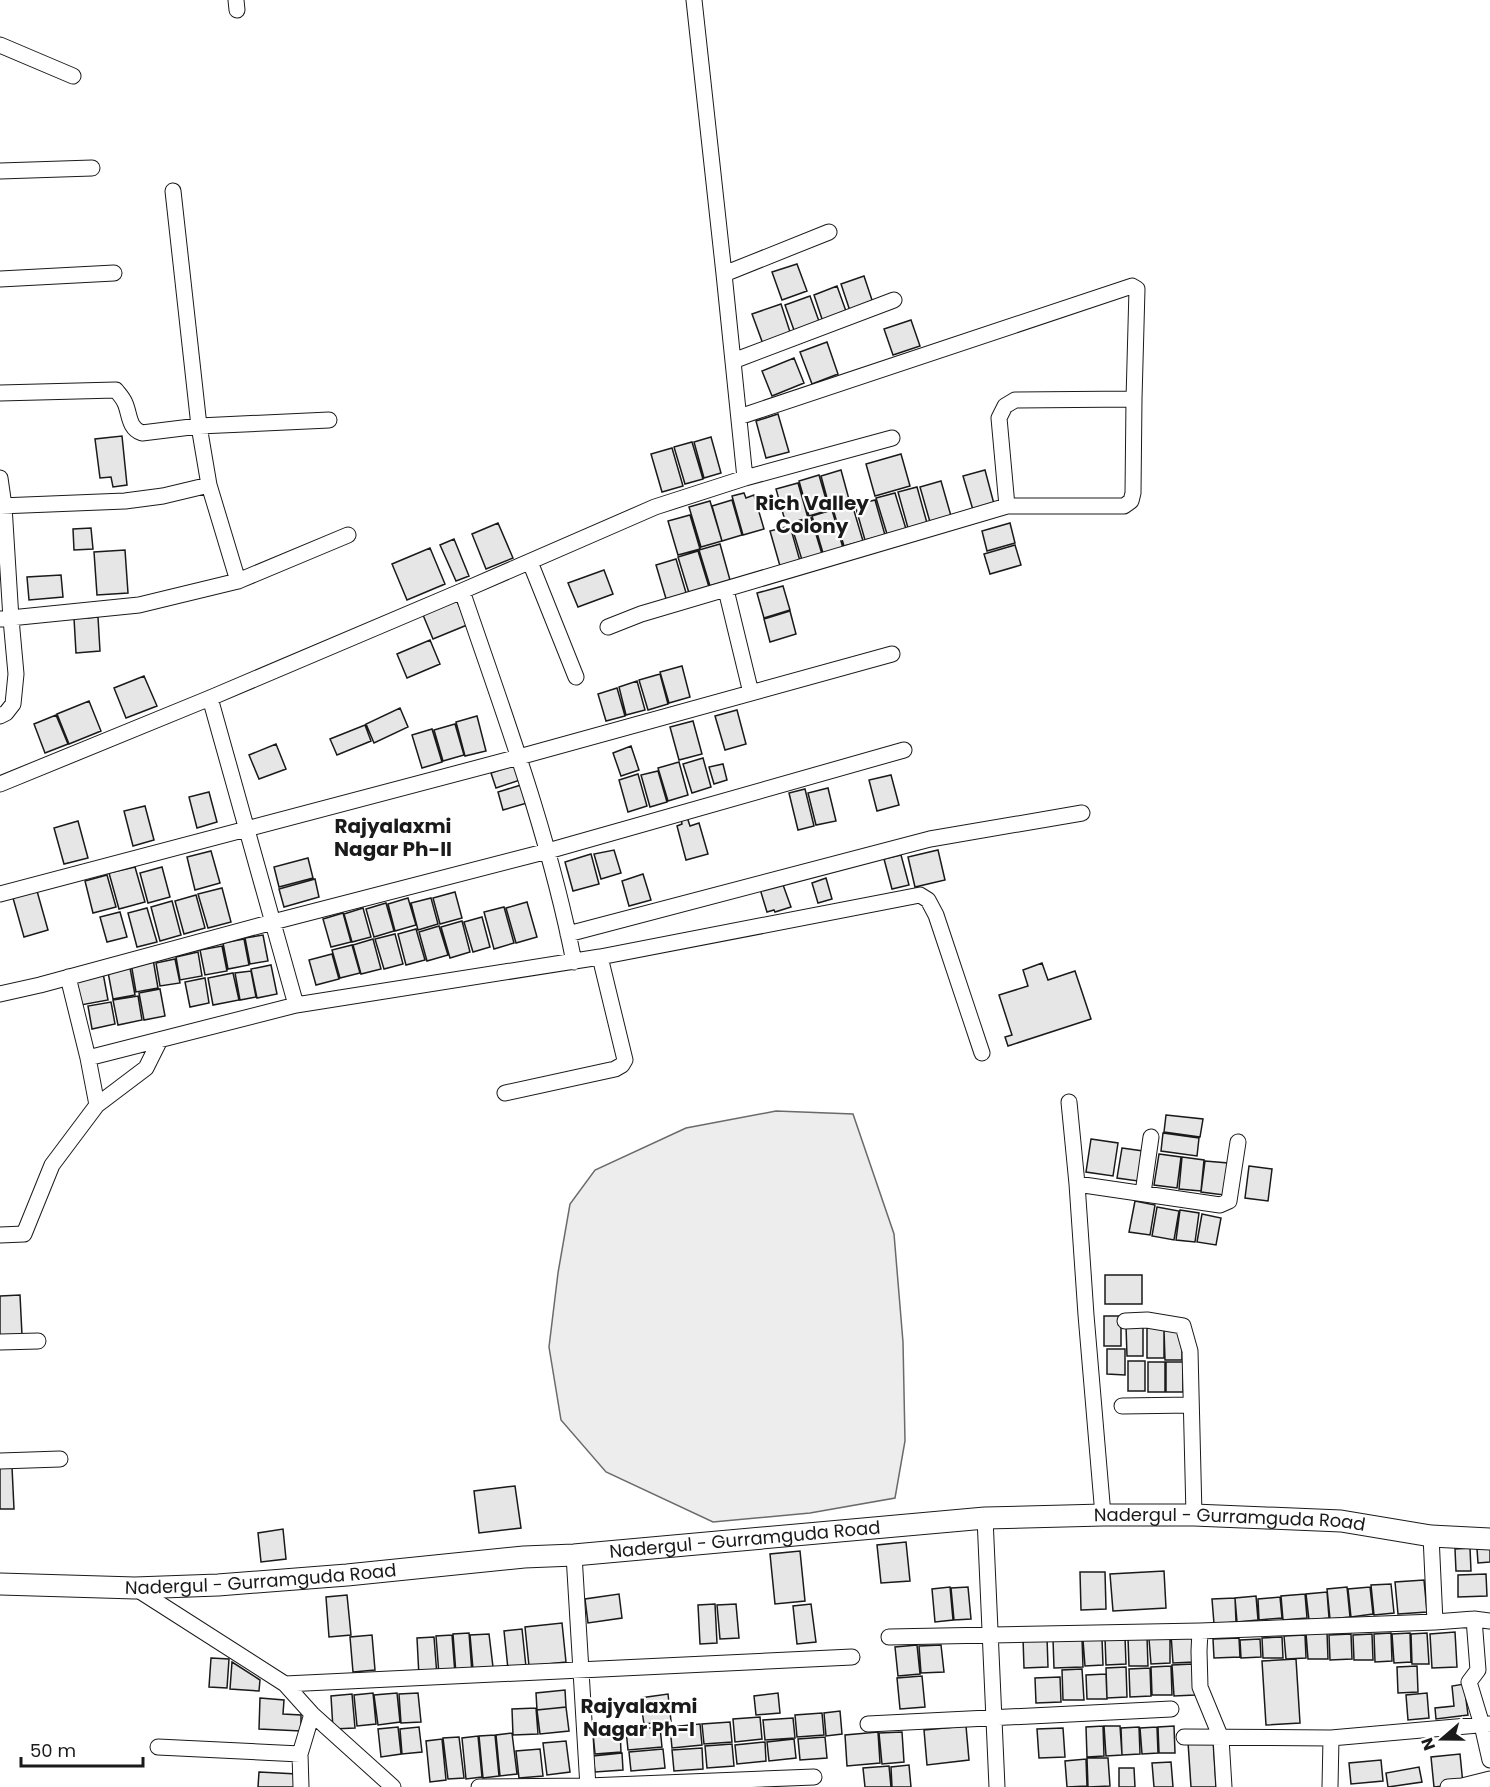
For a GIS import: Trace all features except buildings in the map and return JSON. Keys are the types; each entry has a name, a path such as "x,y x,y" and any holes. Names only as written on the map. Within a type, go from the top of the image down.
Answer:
{"main road":[{"name":"Nadergul - Gurramguda Road","path":"0,1584 135,1588 218,1585 985,1518 1194,1515 1341,1521 1431,1536 1490,1539"}],"street":[{"path":"694,0 745,478"},
{"path":"0,45 73,76"},
{"path":"0,171 93,168"},
{"path":"173,191 199,426 209,485 238,581"},
{"path":"724,274 829,232"},
{"path":"0,279 114,273"},
{"path":"608,627 641,614 1006,506 1124,506 1131,501 1133,493 1137,289 1132,286 738,417"},
{"path":"733,361 894,300"},
{"path":"0,393 116,390 124,400 131,424 136,431 142,433 199,426 329,420"},
{"path":"1006,506 999,418 1005,406 1015,400 1134,399"},
{"path":"0,784 210,698 655,507 745,478 892,438"},
{"path":"0,477 5,619 16,674 13,704 6,713 0,716"},
{"path":"2,506 125,501 163,496 209,485"},
{"path":"5,619 139,605 238,581 348,535"},
{"path":"530,562 576,677"},
{"path":"726,590 752,693"},
{"path":"462,591 519,757 548,851 574,962"},
{"path":"0,894 519,757 892,654"},
{"path":"210,698 296,1005"},
{"path":"0,994 548,851 904,750"},
{"path":"568,934 930,839 1082,813"},
{"path":"88,1058 296,1005 574,962 920,895 928,900 936,915 982,1053"},
{"path":"505,1093 615,1069 622,1065 625,1060 600,957"},
{"path":"68,977 97,1105"},
{"path":"0,1235 24,1234 52,1165 97,1105 146,1068 160,1040"},
{"path":"1069,1102 1103,1515"},
{"path":"1143,1193 1150,1137"},
{"path":"1077,1184 1220,1205 1229,1201 1238,1142"},
{"path":"1125,1322 1147,1320 1183,1326 1190,1351 1194,1515"},
{"path":"0,1342 38,1341"},
{"path":"1122,1406 1191,1405"},
{"path":"0,1461 60,1459"},
{"path":"985,1518 997,1787"},
{"path":"1431,1536 1435,1622"},
{"path":"574,1555 588,1787"},
{"path":"135,1588 285,1684 312,1714 393,1787"},
{"path":"889,1637 1200,1631 1482,1620 1478,1670 1483,1674 1469,1682 1486,1725 1490,1760"},
{"path":"1200,1631 1198,1651 1200,1687 1221,1738 1224,1787"},
{"path":"285,1684 852,1657"},
{"path":"868,1724 1171,1709"},
{"path":"301,1787 300,1754 312,1714"},
{"path":"1184,1737 1331,1738 1486,1725"},
{"path":"1330,1787 1331,1738"},
{"path":"158,1748 300,1754"},
{"path":"478,1787 588,1787 814,1777"},
{"path":"1448,1787 1490,1779"}],"shaded area":[{"path":"776,1111 853,1114 894,1234 903,1342 905,1441 895,1498 810,1513 713,1522 606,1472 561,1420 549,1347 558,1273 570,1204 595,1170 686,1128"}],"district":[{"name":"Rich Valley Colony","path":"812,514"},
{"name":"Rajyalaxmi Nagar Ph-II","path":"393,838"},
{"name":"Rajyalaxmi Nagar Ph-I","path":"639,1718"}]}
